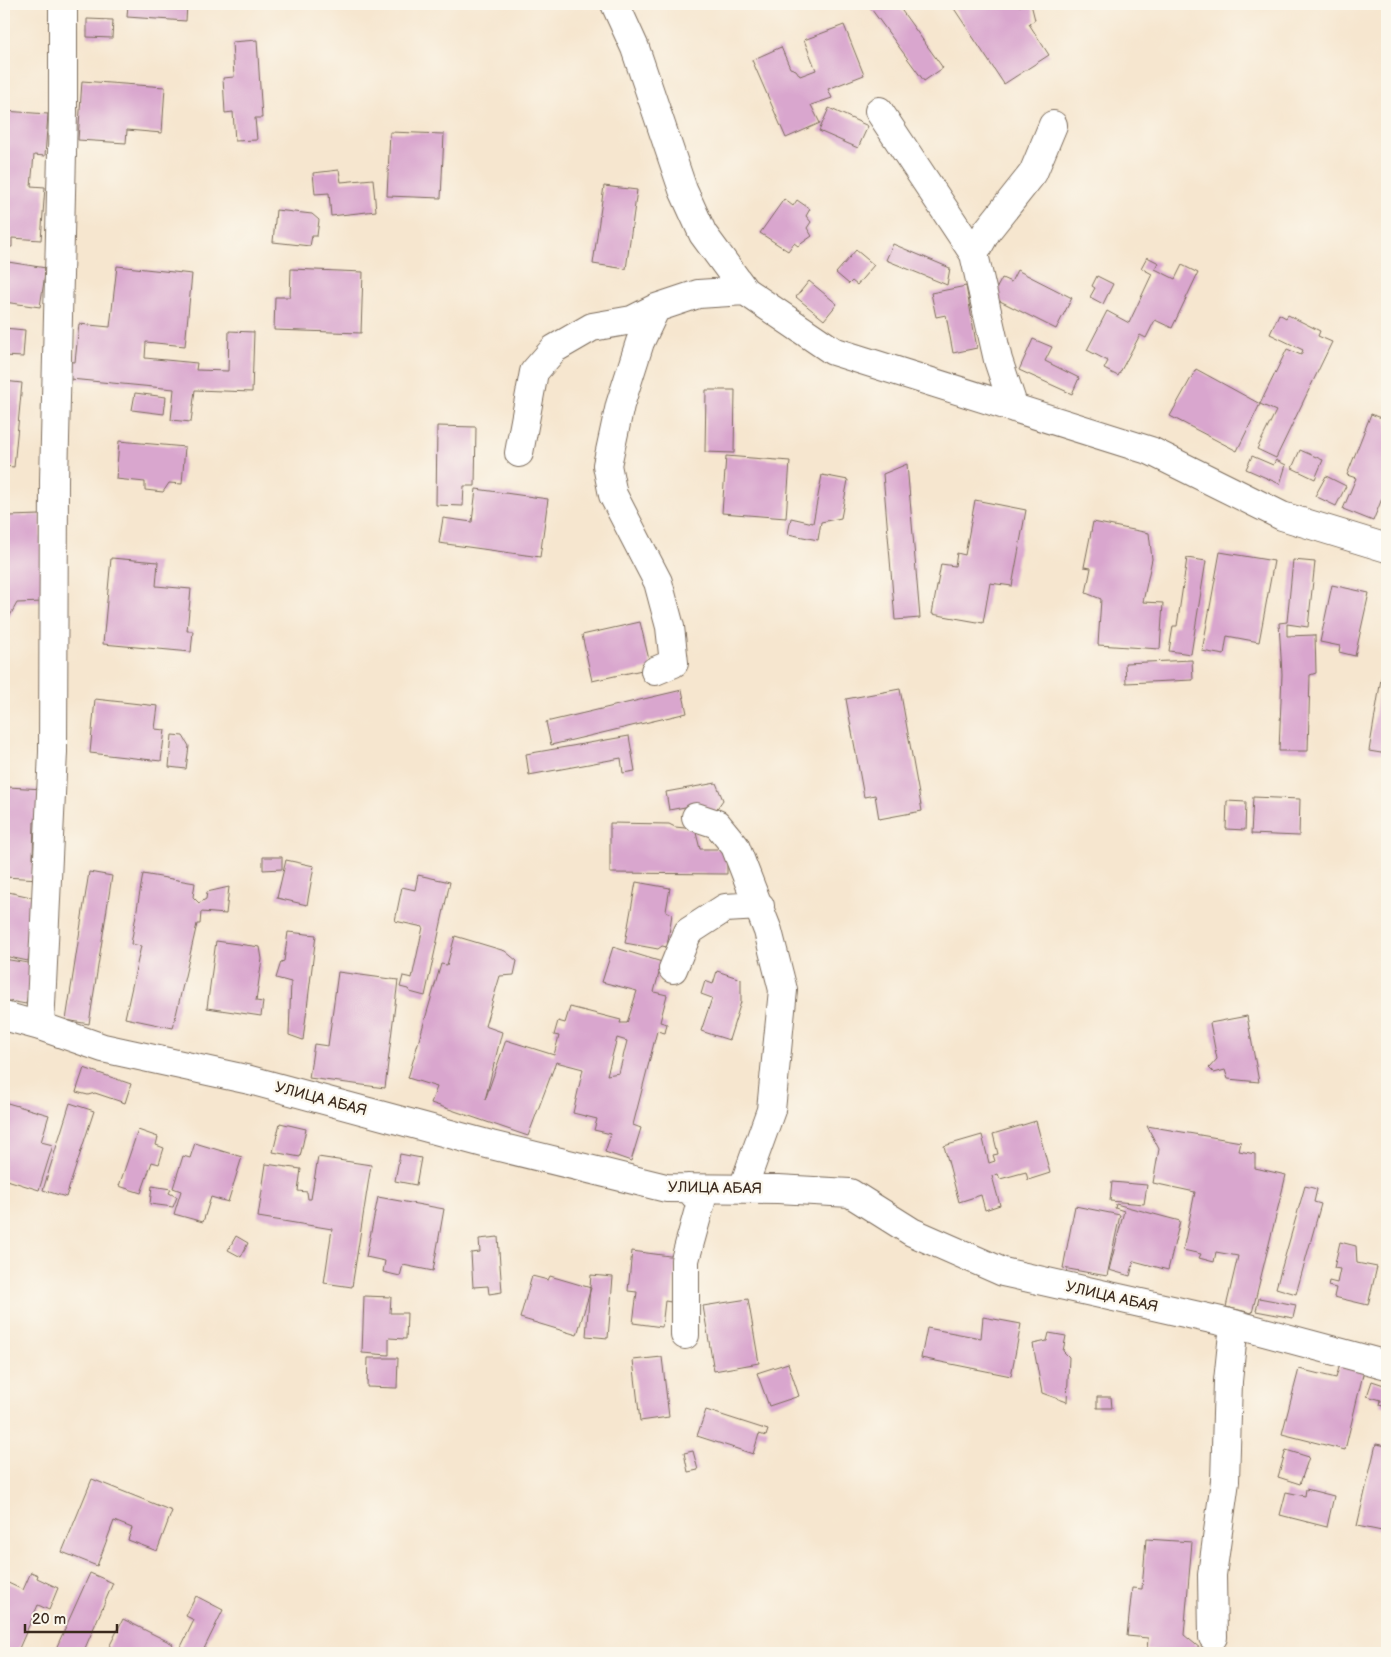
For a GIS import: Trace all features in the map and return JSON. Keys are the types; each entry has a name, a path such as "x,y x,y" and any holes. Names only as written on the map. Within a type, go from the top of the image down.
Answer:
{"street":[{"path":"40,1026 54,752 54,480 63,112 63,4"},
{"path":"616,4 635,48 691,208 703,234 745,290 833,351 1151,451 1282,516 1387,548"},
{"path":"879,111 974,254 998,360 1014,408"},
{"path":"974,254 987,231 1033,173 1053,125"},
{"path":"518,454 534,372 554,349 592,327 632,320 656,308 698,294 745,290"},
{"path":"655,671 674,663 670,627 658,582 613,495 607,464 620,405 640,342 656,308"},
{"path":"696,817 717,824 735,846 760,906 783,990 771,1110 744,1188"},
{"path":"673,969 688,932 725,908 760,906"},
{"name":"УЛИЦА АБАЯ","path":"4,1016 40,1026 103,1048 250,1080 491,1145 666,1188 744,1188 850,1193 912,1232 1003,1272 1234,1324 1387,1365"},
{"path":"685,1335 685,1260 701,1202 688,1188"},
{"path":"1213,1636 1212,1575 1225,1481 1228,1382 1234,1324"}],"building":[{"path":"128,4 187,4 186,21 127,17"},
{"path":"872,4 897,4 943,68 924,81 869,6"},
{"path":"951,4 1017,4 1019,6 1031,4 1035,20 1029,24 1049,55 1004,84"},
{"path":"87,19 113,20 112,38 87,37"},
{"path":"844,25 864,75 828,89 832,98 811,105 820,123 786,138 752,60 781,47 790,68 796,70 800,76 816,70 804,40"},
{"path":"257,40 262,118 255,118 257,140 235,141 233,112 225,113 223,78 234,77 232,42"},
{"path":"82,81 165,87 162,133 127,130 126,143 78,140"},
{"path":"829,108 868,126 858,148 819,131"},
{"path":"4,111 48,114 45,156 34,155 31,186 45,187 41,240 12,238 12,247 4,247 4,222 6,223 7,217 4,217"},
{"path":"390,132 444,134 441,198 387,196"},
{"path":"339,170 341,182 373,179 376,211 331,216 329,193 315,194 313,173"},
{"path":"604,186 637,190 626,269 593,264"},
{"path":"784,199 793,206 797,200 810,209 806,216 811,222 807,228 812,236 798,246 794,243 788,251 760,233"},
{"path":"276,210 312,214 319,220 317,236 312,236 310,246 273,242"},
{"path":"893,244 950,268 947,285 886,260"},
{"path":"856,250 874,265 857,285 852,281 849,284 836,273"},
{"path":"1147,257 1159,263 1155,269 1175,279 1182,265 1198,273 1172,328 1155,320 1146,338 1140,335 1118,376 1104,369 1108,361 1087,350 1107,311 1129,323 1152,274 1141,268"},
{"path":"8,262 46,268 40,307 4,302"},
{"path":"117,266 192,274 185,346 146,342 145,358 197,363 196,370 228,371 229,331 254,332 252,392 195,390 191,422 171,420 174,389 60,378 62,361 75,362 79,324 110,327"},
{"path":"291,269 363,272 361,333 274,330 275,297 290,297"},
{"path":"1017,270 1072,298 1056,329 992,297 1002,278 1011,282"},
{"path":"1097,276 1113,284 1103,304 1090,297 1095,288 1092,286"},
{"path":"809,281 837,304 824,320 796,297"},
{"path":"966,286 977,348 953,353 946,315 936,317 931,293"},
{"path":"1279,314 1286,318 1288,315 1320,331 1318,336 1332,342 1276,458 1257,449 1276,411 1260,404 1287,349 1301,355 1303,350 1270,334"},
{"path":"4,328 25,330 23,357 4,356"},
{"path":"1033,339 1052,347 1045,361 1079,378 1072,394 1019,370"},
{"path":"1196,369 1260,404 1237,451 1170,416"},
{"path":"4,381 22,383 14,467 4,466"},
{"path":"706,390 735,390 734,453 705,452"},
{"path":"135,393 166,397 164,414 132,410"},
{"path":"1371,414 1387,420 1387,486 1373,521 1343,509 1356,478 1347,475"},
{"path":"437,426 476,427 475,486 464,486 463,506 436,505"},
{"path":"119,441 185,447 182,484 169,483 163,492 145,490 145,482 116,479"},
{"path":"1300,450 1323,460 1315,479 1292,468"},
{"path":"726,456 790,461 786,518 722,513"},
{"path":"1252,456 1273,465 1276,460 1286,465 1280,484 1246,469"},
{"path":"907,464 920,618 895,620 883,474"},
{"path":"822,475 848,480 841,518 821,522 818,540 788,534 791,518 813,523"},
{"path":"1326,476 1346,486 1336,506 1315,496"},
{"path":"476,489 548,499 540,557 439,543 443,518 472,522"},
{"path":"975,500 1026,510 1012,586 990,583 983,623 932,614 941,564 955,566 957,553 965,555"},
{"path":"40,515 43,602 17,603 6,623 4,622 4,534 9,534 9,516"},
{"path":"1093,522 1149,533 1152,559 1143,602 1163,603 1160,649 1098,645 1101,599 1086,593 1091,568 1084,567"},
{"path":"1220,552 1274,561 1259,642 1227,636 1224,655 1202,651"},
{"path":"111,558 158,562 156,586 191,589 187,631 193,631 191,652 103,644"},
{"path":"1187,558 1206,561 1191,654 1169,651 1173,626 1177,626"},
{"path":"1293,560 1315,562 1308,627 1287,624 1287,636 1315,635 1316,673 1310,675 1308,751 1279,751 1282,674 1279,623 1287,622"},
{"path":"1332,585 1369,593 1355,656 1339,652 1340,646 1320,642"},
{"path":"640,622 651,668 592,681 582,635"},
{"path":"1387,649 1387,754 1369,751"},
{"path":"1192,660 1193,680 1126,683 1125,663"},
{"path":"900,689 922,811 879,819 875,795 864,797 846,699"},
{"path":"682,690 687,713 551,745 546,722"},
{"path":"95,699 158,706 155,729 165,730 161,761 90,753"},
{"path":"172,735 183,736 189,746 186,769 169,767"},
{"path":"629,736 635,771 623,773 621,758 529,775 526,754"},
{"path":"716,783 723,800 713,814 701,804 669,810 666,792"},
{"path":"8,787 43,789 41,822 34,822 33,858 40,863 40,879 4,877 4,810 7,810"},
{"path":"1253,797 1300,799 1299,836 1251,834"},
{"path":"1227,801 1246,802 1245,830 1226,829"},
{"path":"610,823 669,824 675,827 695,829 700,849 727,849 727,874 610,873"},
{"path":"263,857 282,857 282,869 263,870"},
{"path":"286,860 314,866 307,905 277,898"},
{"path":"89,872 112,876 89,1024 66,1020"},
{"path":"143,874 195,883 193,897 199,903 206,899 207,892 229,887 226,914 201,912 200,924 197,924 173,1028 125,1018 141,946 131,944"},
{"path":"418,875 450,882 425,996 400,987 403,976 412,978 423,927 395,921 402,887 415,890"},
{"path":"636,882 670,888 666,911 672,914 667,947 662,946 658,949 625,943"},
{"path":"4,891 40,899 28,961 4,956"},
{"path":"288,932 316,935 303,1040 289,1035 291,982 276,978 281,962 284,961"},
{"path":"455,936 505,951 517,961 514,975 500,976 485,1026 502,1032 485,1100 506,1040 554,1055 559,1036 554,1035 558,1021 565,1023 570,1007 621,1020 620,1023 627,1023 637,991 602,982 613,947 662,962 654,992 667,995 660,1022 667,1024 665,1033 657,1031 633,1125 641,1128 631,1161 605,1152 611,1134 594,1130 597,1119 573,1113 583,1069 556,1062 528,1136 431,1103 437,1087 408,1078 441,964 447,965","holes":["617,1038 627,1041 619,1073 607,1075"]},
{"path":"216,941 260,947 262,959 256,1001 263,1002 261,1016 207,1008"},
{"path":"4,959 34,964 26,1004 4,1000"},
{"path":"717,971 741,979 741,1002 729,1040 701,1031 712,998 701,994 705,981 713,984"},
{"path":"338,972 398,980 385,1088 309,1078 314,1044 328,1046"},
{"path":"1247,1016 1259,1082 1228,1079 1225,1070 1214,1073 1209,1068 1217,1059 1210,1023"},
{"path":"84,1068 131,1084 125,1103 95,1093 88,1095 76,1092"},
{"path":"4,1102 49,1115 41,1142 53,1145 39,1190 4,1179"},
{"path":"70,1103 94,1111 66,1197 43,1190"},
{"path":"1036,1121 1050,1173 1028,1180 1026,1172 1000,1179 998,1174 992,1176 1000,1205 985,1210 981,1195 959,1202 944,1146 982,1135 989,1163 995,1161 993,1155 998,1154 993,1134"},
{"path":"280,1123 306,1129 300,1157 273,1152"},
{"path":"1147,1126 1241,1142 1239,1151 1255,1154 1255,1168 1286,1175 1252,1313 1226,1307 1238,1256 1216,1252 1214,1262 1199,1258 1201,1254 1183,1250 1195,1192 1153,1183 1159,1149"},
{"path":"138,1130 158,1137 156,1145 164,1148 159,1164 152,1162 141,1193 119,1186"},
{"path":"195,1143 242,1157 228,1202 211,1197 203,1222 174,1214 181,1191 173,1188 183,1156 190,1158"},
{"path":"400,1154 421,1158 416,1185 395,1181"},
{"path":"318,1157 371,1165 352,1287 324,1283 332,1229 258,1217 266,1164 301,1169 298,1191 307,1192 308,1199 311,1199"},
{"path":"1112,1182 1147,1185 1144,1204 1110,1201"},
{"path":"152,1186 171,1189 169,1193 177,1197 173,1207 150,1204"},
{"path":"1305,1186 1317,1189 1314,1202 1321,1204 1296,1294 1276,1288"},
{"path":"378,1197 444,1209 433,1271 403,1265 400,1276 383,1272 385,1261 366,1257"},
{"path":"1116,1204 1180,1221 1168,1270 1134,1261 1130,1276 1109,1270 1124,1211 1115,1208"},
{"path":"1075,1206 1120,1215 1107,1276 1063,1268"},
{"path":"236,1236 248,1243 241,1257 228,1250"},
{"path":"498,1237 502,1292 489,1294 488,1286 473,1287 471,1253 480,1252 479,1239"},
{"path":"1340,1242 1356,1246 1357,1263 1377,1267 1368,1305 1334,1297 1336,1288 1328,1286 1329,1281 1337,1283 1340,1269 1334,1268"},
{"path":"632,1251 677,1257 671,1302 665,1301 662,1327 633,1323 637,1292 628,1291"},
{"path":"591,1275 613,1277 608,1338 586,1336"},
{"path":"532,1276 548,1280 550,1276 591,1288 577,1335 520,1318"},
{"path":"364,1296 391,1297 390,1313 407,1313 406,1339 389,1338 389,1355 362,1353"},
{"path":"1259,1298 1296,1305 1293,1318 1256,1311"},
{"path":"748,1299 759,1363 714,1371 703,1306"},
{"path":"983,1317 1021,1324 1011,1376 921,1358 927,1328 981,1338"},
{"path":"1049,1333 1066,1336 1063,1351 1069,1357 1067,1402 1042,1393 1033,1344 1047,1341"},
{"path":"662,1357 669,1417 640,1421 633,1360"},
{"path":"368,1358 398,1358 397,1388 367,1387"},
{"path":"788,1363 799,1396 769,1406 757,1373"},
{"path":"1340,1364 1364,1370 1345,1450 1282,1434 1299,1369 1336,1378"},
{"path":"1372,1381 1387,1386 1387,1407 1380,1405 1381,1400 1367,1396"},
{"path":"1097,1397 1111,1397 1112,1408 1097,1408"},
{"path":"706,1410 768,1430 766,1436 759,1434 753,1454 697,1436"},
{"path":"1376,1444 1387,1446 1387,1532 1357,1526"},
{"path":"1286,1450 1309,1457 1300,1484 1278,1477"},
{"path":"693,1451 698,1470 688,1472 684,1453"},
{"path":"92,1479 172,1511 157,1551 128,1540 132,1528 114,1521 97,1566 62,1552"},
{"path":"1306,1489 1334,1496 1327,1527 1280,1515 1286,1492 1305,1496"},
{"path":"1146,1539 1192,1542 1184,1635 1206,1653 1167,1653 1147,1650 1148,1638 1127,1636 1132,1588 1142,1589"},
{"path":"31,1572 38,1575 37,1578 58,1588 49,1610 38,1605 17,1653 4,1653 4,1581 23,1590"},
{"path":"90,1573 113,1583 83,1653 54,1653"},
{"path":"196,1596 223,1610 202,1653 178,1653 194,1620 186,1616"},
{"path":"123,1619 173,1644 168,1653 106,1653"}]}
